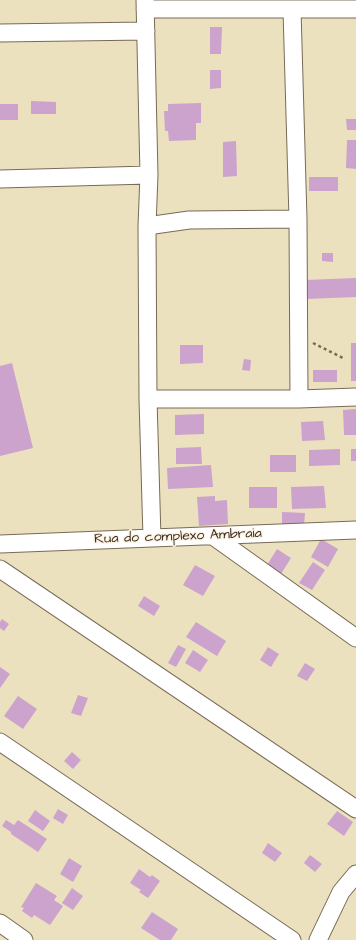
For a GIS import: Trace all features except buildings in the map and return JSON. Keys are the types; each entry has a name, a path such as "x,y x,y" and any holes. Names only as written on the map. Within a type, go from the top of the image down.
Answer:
{"street":[{"path":"152,538 148,399 147,226 149,175 145,5 292,10 356,9"},
{"path":"292,10 298,219 299,399"},
{"path":"0,33 146,31"},
{"path":"0,179 149,175"},
{"path":"147,226 189,220 298,219"},
{"path":"148,399 299,399 356,397"},
{"name":"Rua do complexo Ambraia","path":"5,543 356,530"},
{"path":"213,536 356,638"},
{"path":"0,563 5,543"},
{"path":"0,569 356,809"},
{"path":"0,742 292,940"},
{"path":"318,940 340,892 356,874"},
{"path":"0,923 24,940"}],"path":[{"path":"299,331 315,345 343,358"}]}
